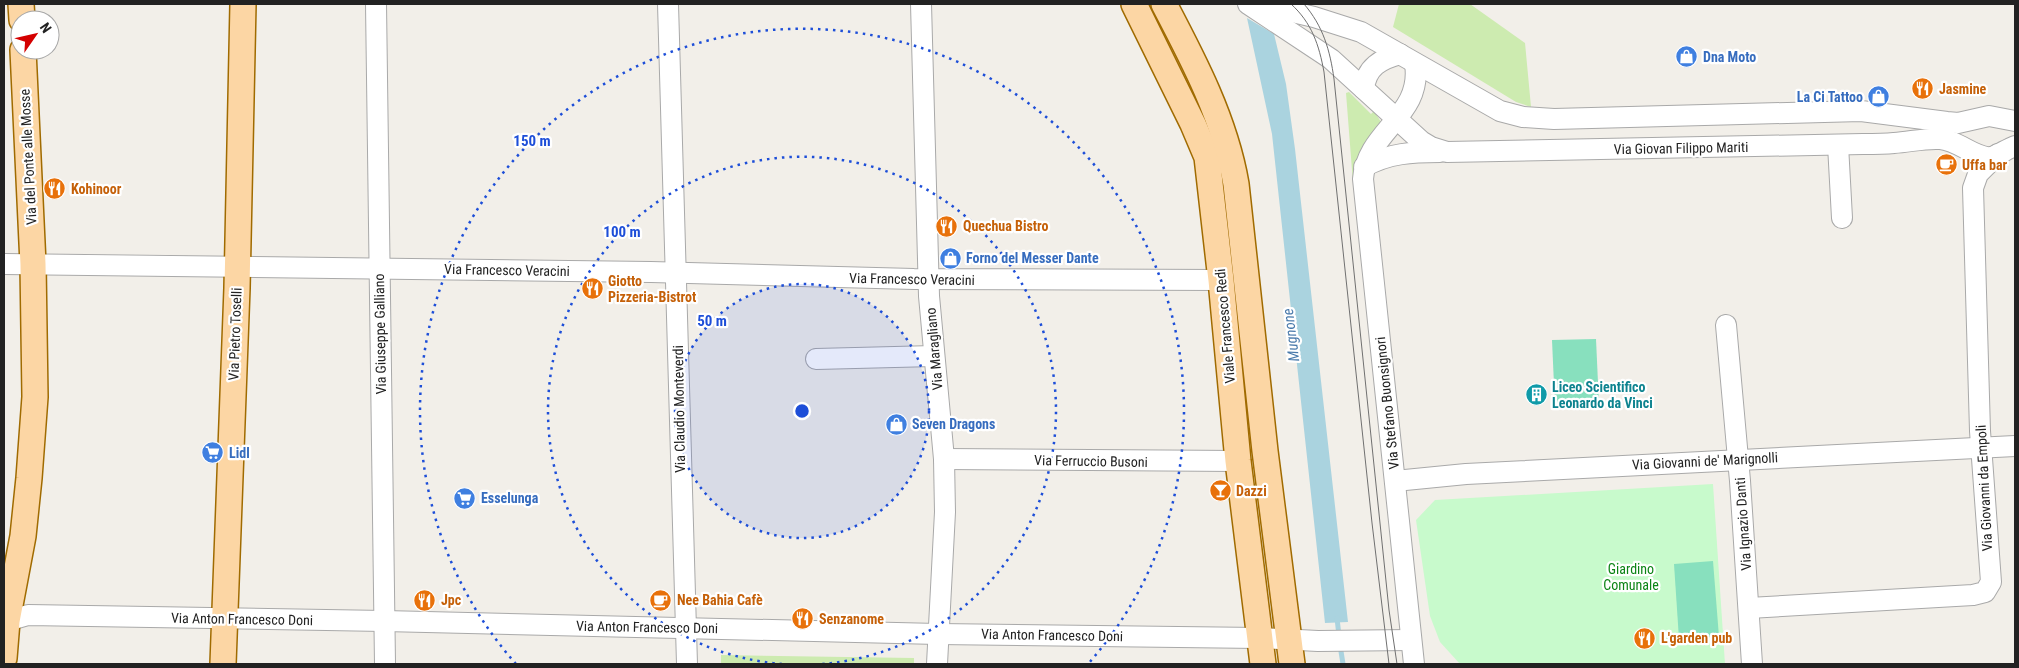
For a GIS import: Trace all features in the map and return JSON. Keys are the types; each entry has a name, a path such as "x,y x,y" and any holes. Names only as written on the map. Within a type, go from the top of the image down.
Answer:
{"main road":[{"name":"Via Pietro Toselli","path":"223,664 237,266 243,4"},
{"name":"Viale Francesco Redi","path":"1134,4 1203,147 1212,194 1238,461 1262,664"},
{"name":"Viale Francesco Redi","path":"1169,8 1216,112 1231,156 1292,664"},
{"name":"Via del Ponte alle Mosse","path":"4,658 6,621 23,536 35,397 33,264 23,60"}],"street":[{"name":"Via Giuseppe Galliano","path":"376,4 385,664"},
{"name":"Via Claudio Monteverdi","path":"668,4 687,664"},
{"name":"Via Maragliano","path":"921,4 928,280 944,459 944,520 937,664"},
{"name":"Via Giovan Filippo Mariti","path":"1248,4 1284,20 1314,17 1355,30 1408,58 1491,107 1523,117 1564,119 1861,111 1947,122 1998,119"},
{"name":"Via Giovan Filippo Mariti","path":"1259,4 1284,20 1331,59 1421,141 1431,147 1447,152 1838,145 1894,143 1923,139 1943,139 1985,157 2006,150"},
{"path":"1364,89 1367,77 1376,64 1383,59 1408,58 1417,74 1413,94 1396,120"},
{"path":"1973,151 1968,140 1968,131 1972,124 1998,119 2005,125 2008,134 2006,150"},
{"name":"Via Stefano Buonsignori","path":"1396,120 1370,152 1364,167 1363,179 1414,664"},
{"path":"1838,145 1842,218"},
{"name":"Via Giovanni da Empoli","path":"1749,608 1973,595 1985,592 1991,582 1982,448 1973,188 1978,174 2006,150"},
{"path":"1364,167 1381,158 1398,154 1447,152"},
{"name":"Via Francesco Veracini","path":"4,264 676,273 928,280 1221,280"},
{"name":"Via Ignazio Danti","path":"1726,325 1738,460 1752,664"},
{"path":"816,360 934,356"},
{"name":"Via Giovanni de' Marignolli","path":"1395,481 1476,473 2015,446"},
{"name":"Via Ferruccio Busoni","path":"944,459 1238,461"},
{"name":"Via Anton Francesco Doni","path":"6,621 28,615 938,634 1259,638 1318,641 1411,640"},
{"name":"Via Stefano Buonsignori","path":"1411,640 1425,664"}],"green space":[{"path":"1399,4 1470,4 1525,43 1531,107 1516,102 1393,27"},
{"path":"1349,92 1371,114 1374,111 1381,122 1362,149 1358,158 1353,183 1346,93"},
{"path":"1596,339 1599,405 1555,407 1552,340"},
{"name":"Giardino Comunale","path":"1713,484 1725,664 1460,664 1440,642 1430,616 1416,520 1435,500"},
{"path":"1713,561 1719,637 1679,639 1674,564"},
{"path":"721,655 914,658 914,664 721,664"}],"water":[{"path":"1247,18 1274,34 1286,84 1348,622 1325,623 1272,134"}],"waterway":[{"name":"Mugnone","path":"1337,618 1339,636"},
{"name":"Mugnone","path":"1340,645 1343,664"}],"tram line":[{"path":"1291,4 1304,19 1314,35 1324,72 1372,523 1389,664"},
{"path":"1304,4 1311,12 1325,39 1334,79 1389,610 1397,664"}],"place":[{"name":"Dna Moto","path":"1687,57"},
{"name":"Jasmine","path":"1923,89"},
{"name":"La Ci Tattoo","path":"1879,97"},
{"name":"Uffa bar","path":"1946,165"},
{"name":"Kohinoor","path":"55,189"},
{"name":"Quechua Bistro","path":"947,226"},
{"name":"Forno del Messer Dante","path":"950,258"},
{"name":"Giotto Pizzeria-Bistrot","path":"592,289"},
{"name":"Liceo Scientifico Leonardo da Vinci","path":"1536,395"},
{"name":"Seven Dragons","path":"896,424"},
{"name":"Lidl","path":"213,453"},
{"name":"Dazzi","path":"1220,491"},
{"name":"Esselunga","path":"465,498"},
{"name":"Jpc","path":"425,600"},
{"name":"Nee Bahia Cafè","path":"661,600"},
{"name":"Senzanome","path":"803,619"},
{"name":"L'garden pub","path":"1645,638"}]}
